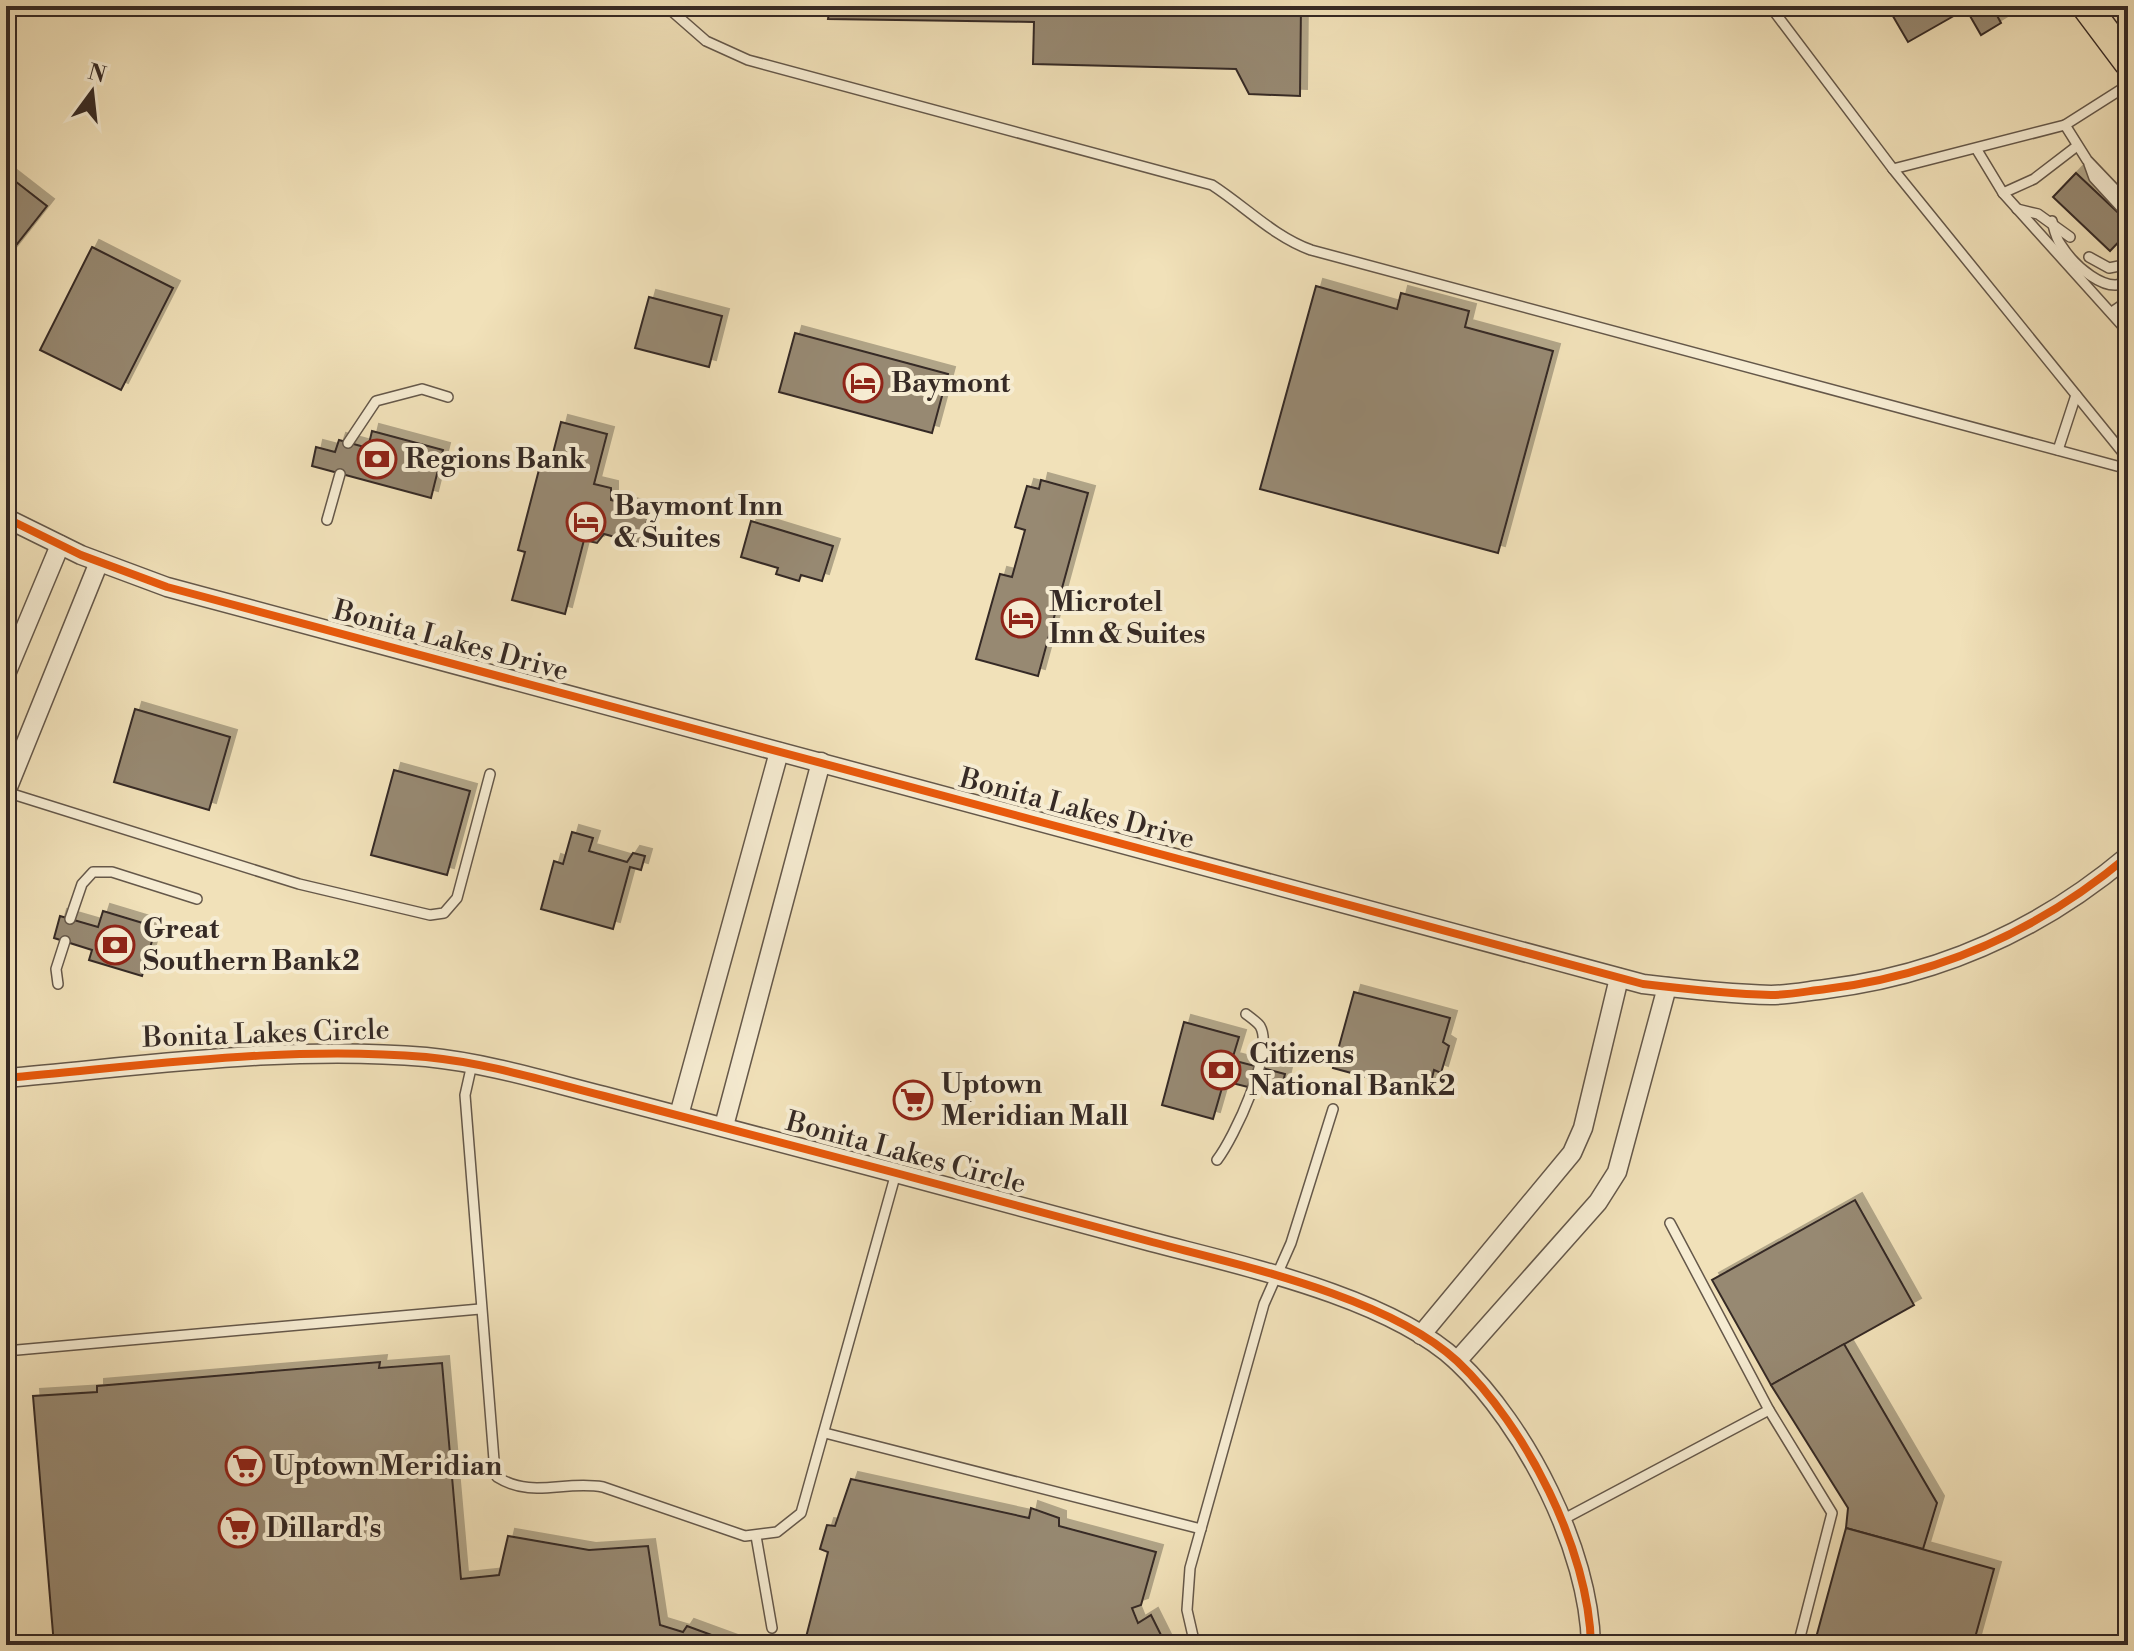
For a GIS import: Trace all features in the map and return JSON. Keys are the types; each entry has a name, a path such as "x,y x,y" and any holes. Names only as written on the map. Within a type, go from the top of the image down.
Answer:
{"main road":[{"path":"2086,6 2128,62"}],"street":[{"name":"Bonita Lakes Drive","path":"6,518 99,562 167,587 1619,978 1667,987 1774,995 1874,983 1951,962 2022,928 2100,880 2128,856"},
{"path":"6,674 60,545"},
{"path":"6,792 99,562"},
{"path":"679,1115 779,752"},
{"path":"724,1126 821,762"},
{"path":"1421,1335 1572,1153 1583,1128 1619,978"},
{"path":"1457,1361 1598,1202 1617,1172 1667,987"},
{"name":"Bonita Lakes Circle","path":"6,1078 267,1056 350,1054 472,1064 724,1126 1276,1277 1362,1306 1421,1335 1457,1361 1498,1410 1530,1458 1562,1520 1578,1567 1591,1645"}],"lane":[{"path":"666,6 706,41 748,60 1212,185 1252,211 1278,237 1311,250 2128,469"},
{"path":"1770,6 1893,169 2128,459"},
{"path":"1893,169 1977,150 2065,125 2128,85"},
{"path":"2065,125 2087,160 2128,203"},
{"path":"2003,193 2041,174 2077,146"},
{"path":"1977,150 2003,193 2128,332"},
{"path":"2087,160 2094,178 2128,215"},
{"path":"2017,209 2052,221 2070,237"},
{"path":"2052,221 2061,246 2096,280 2107,286 2120,286 2128,281"},
{"path":"2089,257 2109,268 2124,265 2128,260"},
{"path":"2112,312 2128,301"},
{"path":"348,443 376,401 422,389 448,397"},
{"path":"2058,450 2076,395"},
{"path":"327,520 340,474"},
{"path":"6,792 299,884 430,915 444,913 457,898 490,774"},
{"path":"70,919 82,884 93,872 112,872 197,899"},
{"path":"58,984 56,969 65,941"},
{"path":"1217,1160 1234,1138 1264,1045 1260,1027 1246,1014"},
{"path":"472,1064 465,1095 480,1309 497,1477 525,1490 580,1482 603,1487 729,1532 756,1536 777,1532 801,1513 896,1173"},
{"path":"1195,1645 1187,1610 1190,1568 1264,1304 1291,1243 1333,1109"},
{"path":"1670,1223 1769,1410 1832,1513 1798,1645"},
{"path":"6,1351 480,1309"},
{"path":"1562,1520 1769,1410"},
{"path":"825,1433 1201,1529"},
{"path":"756,1536 772,1628"}],"building":[{"path":"830,6 1301,6 1300,96 1249,94 1236,69 1033,64 1034,22 828,19"},
{"path":"1887,6 1992,6 2001,23 1981,35 1966,9 1908,42"},
{"path":"2076,173 2128,222 2128,232 2110,251 2053,197"},
{"path":"6,174 47,206 6,258"},
{"path":"92,247 173,288 121,390 40,350"},
{"path":"1316,286 1397,309 1401,293 1469,311 1465,327 1553,351 1498,553 1260,489"},
{"path":"649,297 722,316 709,367 635,348"},
{"name":"Baymont","path":"795,333 948,374 932,433 779,392"},
{"name":"Baymont Inn & Suites","path":"561,422 607,434 594,484 611,488 611,500 650,511 640,544 604,534 597,543 584,540 565,614 512,600 525,552 518,550 541,462 550,465"},
{"name":"Regions Bank","path":"372,431 443,450 431,498 312,466 316,447 335,452 339,440 368,448"},
{"name":"Microtel Inn & Suites","path":"1041,480 1088,493 1038,676 976,659 1000,574 1012,577 1025,530 1015,527 1027,486 1039,489"},
{"path":"751,521 833,546 822,581 801,575 799,581 776,574 778,568 741,557"},
{"path":"135,709 230,737 209,810 114,782"},
{"path":"394,770 470,791 447,875 371,855"},
{"path":"572,832 593,838 589,851 627,862 633,853 645,856 641,870 630,867 613,929 541,909 554,861 563,864"},
{"name":"Great Southern Bank2","path":"103,911 156,927 142,976 89,960 92,950 54,938 60,916 98,927"},
{"path":"1354,992 1450,1018 1443,1042 1449,1046 1441,1073 1434,1070 1428,1094 1333,1068"},
{"name":"Citizens National Bank2","path":"1184,1022 1239,1037 1232,1060 1285,1074 1280,1095 1224,1081 1213,1119 1162,1105"},
{"path":"1855,1200 1914,1305 1771,1385 1712,1280"},
{"path":"1844,1344 1937,1503 1923,1549 1846,1528 1848,1508 1771,1385"},
{"name":"Uptown Meridian","path":"380,1362 379,1368 442,1363 461,1579 499,1575 508,1536 589,1550 648,1546 660,1625 683,1632 687,1626 739,1645 54,1645 33,1396 97,1392 97,1386"},
{"path":"851,1479 1029,1518 1031,1508 1059,1518 1059,1526 1156,1552 1141,1605 1132,1608 1138,1623 1151,1615 1166,1645 804,1645 828,1552 820,1549 827,1525 835,1526"},
{"path":"1846,1528 1994,1569 1973,1645 1814,1645"}],"cycle path":[{"path":"6,518 81,555 167,587 1643,984 1778,995 1909,973 1987,945 2024,927 2060,906 2128,856"},
{"path":"6,1078 268,1055 373,1054 449,1060 516,1073 714,1124 1313,1286 1393,1319 1428,1338 1457,1361 1507,1419 1529,1454 1566,1531 1579,1570 1591,1645"}],"place":[{"name":"Baymont","path":"863,383"},
{"name":"Regions Bank","path":"377,459"},
{"name":"Baymont Inn & Suites","path":"586,522"},
{"name":"Microtel Inn & Suites","path":"1021,618"},
{"name":"Great Southern Bank2","path":"115,945"},
{"name":"Citizens National Bank2","path":"1221,1070"},
{"name":"Uptown Meridian Mall","path":"913,1100"},
{"name":"Uptown Meridian","path":"245,1466"},
{"name":"Dillard's","path":"238,1528"}]}
